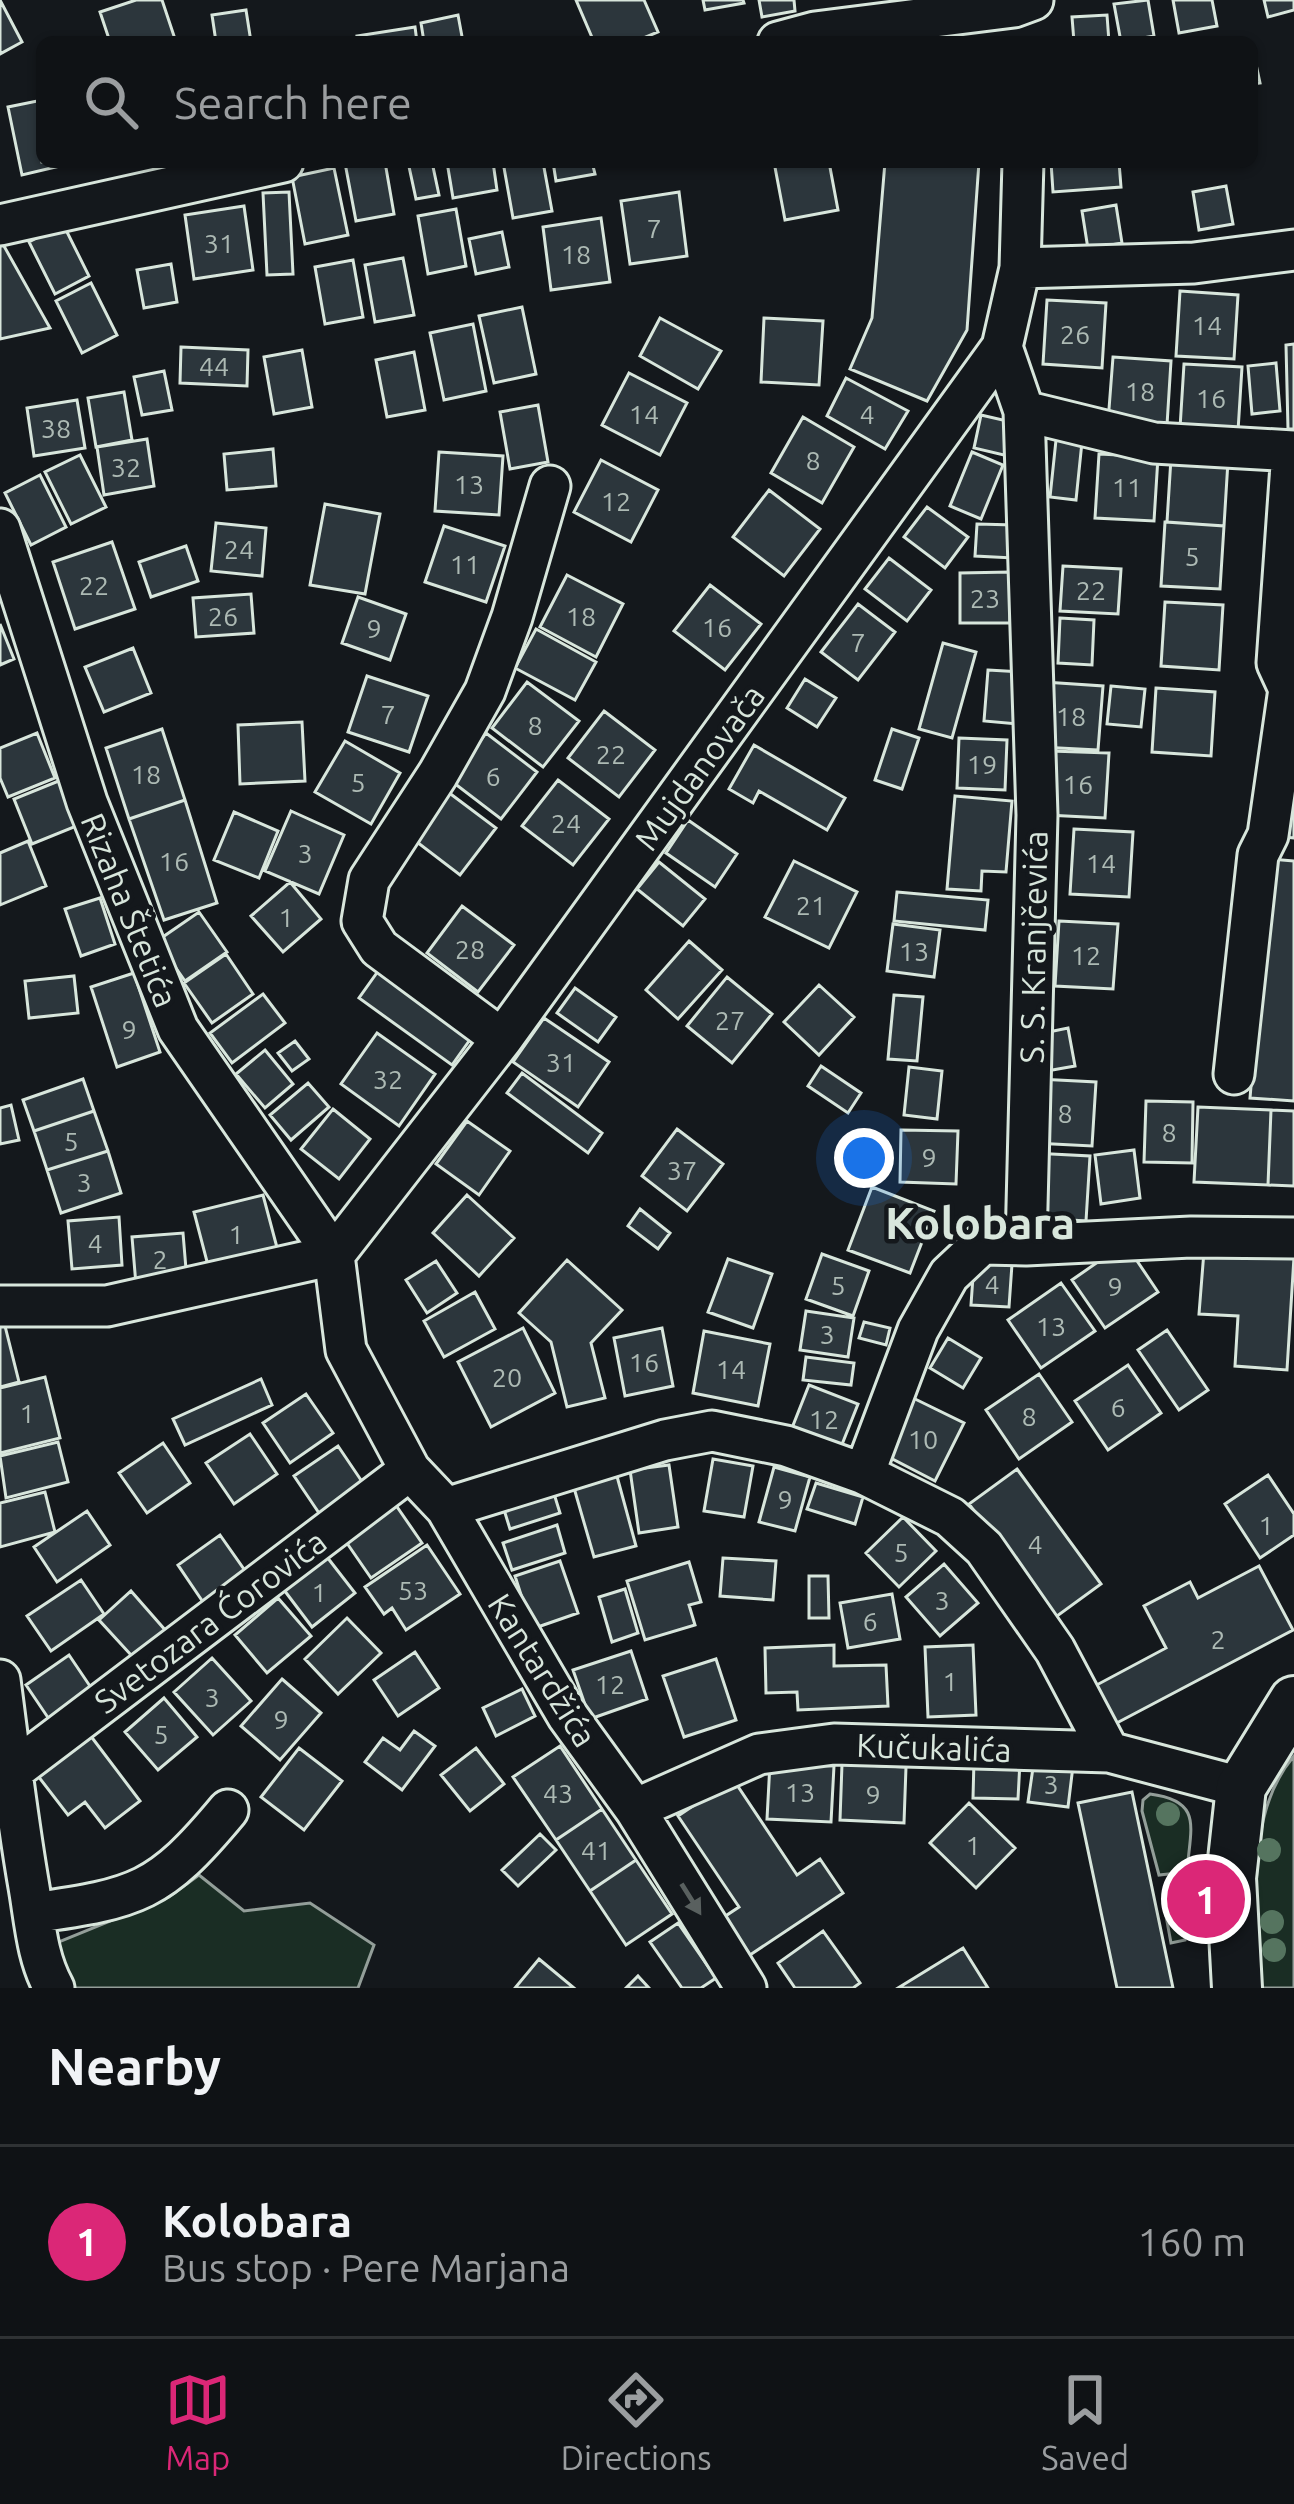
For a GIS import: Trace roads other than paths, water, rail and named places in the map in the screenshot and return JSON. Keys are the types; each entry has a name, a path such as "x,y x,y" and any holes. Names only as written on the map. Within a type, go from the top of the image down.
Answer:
{"main road":[{"path":"1237,1988 1232,1878 1241,1787 1294,1701"}],"street":[{"path":"800,25 1021,16"},
{"path":"0,225 257,168"},
{"name":"Mujdanovača","path":"334,1255 502,1039 1002,347 1020,268 1023,168"},
{"path":"1020,268 1194,263 1294,250"},
{"name":"S. S. Kranjčevića","path":"1002,347 1024,411 1036,815 1026,1245"},
{"path":"1024,411 1154,443 1293,452 1277,663 1288,689 1268,835 1258,855 1234,1074"},
{"path":"502,1039 379,949 362,921 369,880 439,774 485,691 550,485"},
{"name":"Rizaha Štetića","path":"0,529 87,802 178,1029 334,1255"},
{"path":"864,1474 918,1330 949,1275 982,1244 1294,1238"},
{"path":"0,1306 107,1306 334,1255"},
{"name":"Kantardžića","path":"334,1255 346,1350 410,1470 446,1508 567,1714 635,1809 746,1988"},
{"path":"446,1508 665,1440 712,1431 786,1446 864,1474 950,1517 984,1548 1055,1650 1109,1752"},
{"name":"Svetozara Ćorovića","path":"10,1773 410,1470"},
{"path":"0,1680 33,1913 49,1978"},
{"name":"Kučukalića","path":"635,1809 759,1754 834,1744 1109,1752 1241,1787"},
{"path":"33,1913 112,1902 156,1883 194,1852 228,1810"}],"place":[{"name":"Kolobara","path":"1206,1899"}],"district":[{"name":"Kolobara","path":"980,1222"}]}
